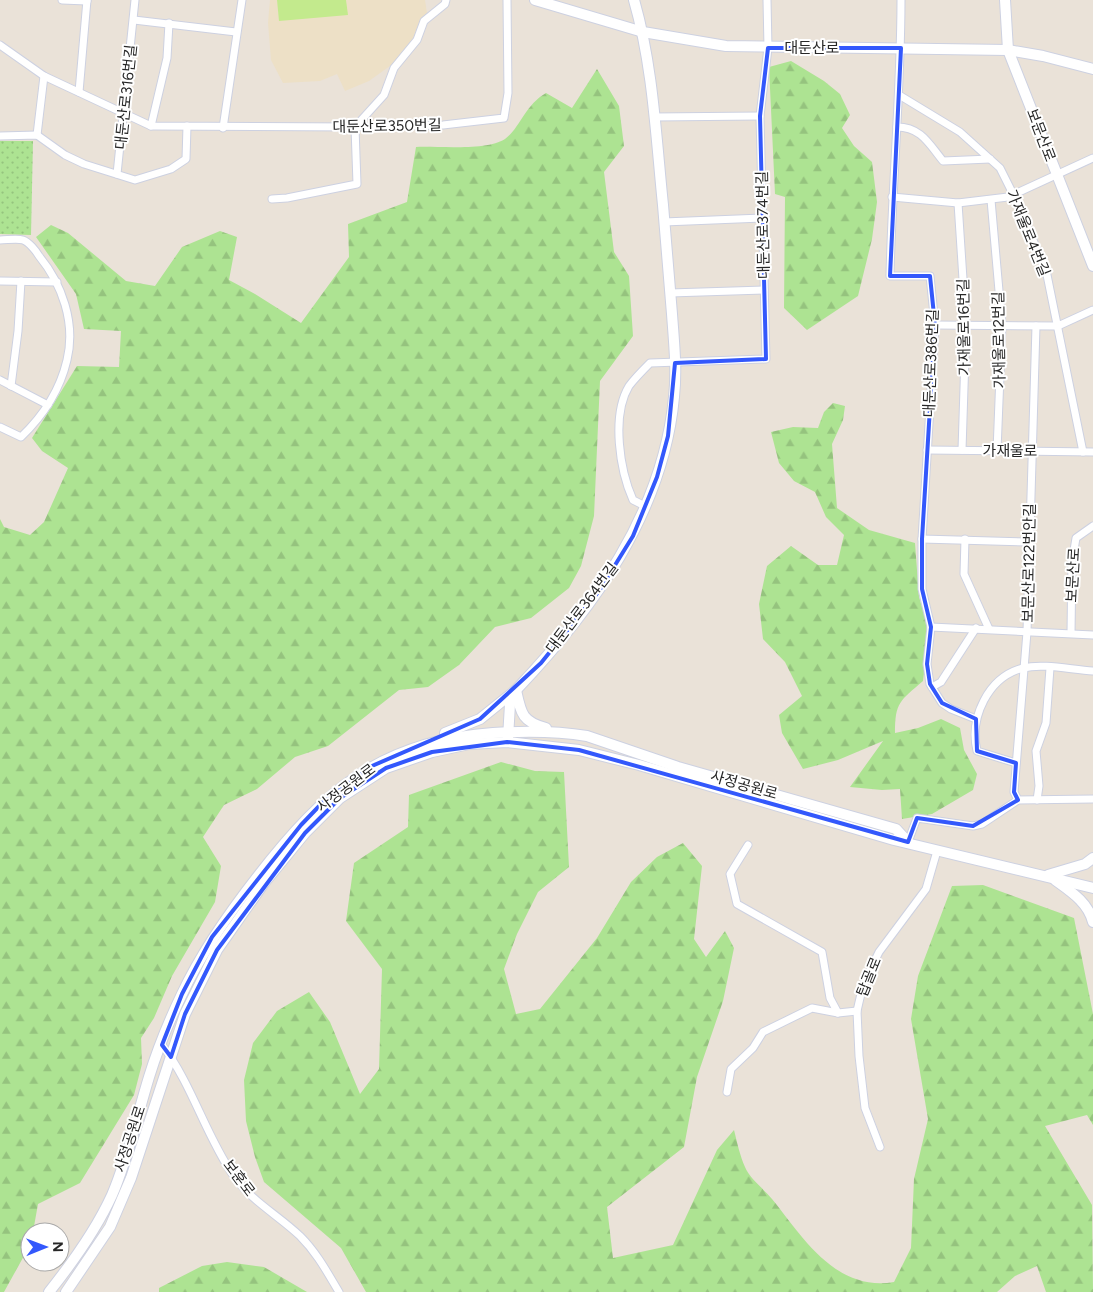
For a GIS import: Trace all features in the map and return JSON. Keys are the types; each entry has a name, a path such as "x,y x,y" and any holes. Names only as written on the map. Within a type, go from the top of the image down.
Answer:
{"main road":[{"name":"대둔산로","path":"534,0 643,32 726,46 1008,50 1093,68"},
{"name":"대둔산로364번길","path":"508,737 510,704 516,690 541,663 599,591 633,536 657,477 668,436 674,398 675,363 670,293 654,117 643,32 634,0"},
{"name":"보문산로","path":"1005,0 1008,50 1093,266"},
{"path":"415,747 480,719 516,690 522,714 527,721 534,725 572,734"},
{"name":"사정공원로","path":"50,1292 94,1230 112,1194 150,1074 182,994 212,937 276,854 324,801 372,766 415,747 441,739 572,734 587,736 678,767 896,829 908,842"},
{"name":"사정공원로","path":"66,1292 110,1227 131,1178 186,1014 217,950 264,883 305,833 340,798 386,768 432,752 508,737 579,750 640,765 894,840 1093,888"},
{"path":"1048,876 1085,864 1093,858"},
{"path":"1048,876 1073,893 1090,911 1093,922"}],"street":[{"path":"62,0 87,0 79,92"},
{"name":"대둔산로316번길","path":"117,174 136,0"},
{"path":"223,128 242,0"},
{"path":"272,199 357,184 355,127 384,95 394,68 417,40 424,21 445,4 446,0"},
{"name":"대둔산로350번길","path":"0,45 44,76 150,126 223,128 443,125 504,118 508,93 507,0"},
{"name":"대둔산로374번길","path":"675,363 766,359 760,116 768,48 767,0"},
{"name":"대둔산로386번길","path":"901,0 901,48 892,197 890,276 930,276 935,326 922,539 922,589 931,627 927,664 932,686 942,703 951,710 976,719"},
{"path":"134,20 236,32"},
{"path":"150,126 167,58 168,23"},
{"path":"37,135 44,76"},
{"name":"가재울로4번길","path":"899,94 960,132 1000,168 1046,270 1083,452"},
{"path":"654,117 760,116"},
{"path":"0,136 37,135 71,158 135,180 171,169 186,159 187,126"},
{"path":"897,127 911,127 922,135 943,161 990,159"},
{"path":"892,197 958,203 1008,197 1093,158"},
{"name":"가재울로12번길","path":"991,200 1002,325 997,451"},
{"name":"가재울로16번길","path":"958,203 966,325 962,450"},
{"path":"664,222 762,218"},
{"path":"0,240 24,240 35,250 51,271 65,303 69,333 68,358 60,382 38,421 21,437 0,427"},
{"path":"0,281 57,282"},
{"path":"11,386 18,331 21,281"},
{"path":"670,293 764,290"},
{"path":"935,326 1058,326 1093,310"},
{"name":"보문산로122번안길","path":"1018,800 1014,792 1027,632 1028,542 1036,326"},
{"path":"645,506 633,500 621,461 619,431 623,401 629,387 650,363 675,363"},
{"path":"0,380 48,406"},
{"name":"가재울로","path":"927,450 1093,452"},
{"name":"보문산로","path":"1071,634 1072,562 1076,538 1093,526"},
{"path":"922,539 1028,542"},
{"path":"965,539 964,574 989,628"},
{"path":"931,627 989,628 1093,635"},
{"path":"932,686 941,682 976,628"},
{"path":"1016,763 977,751 973,736 976,719 982,704 994,686 1009,673 1025,668 1093,671"},
{"path":"1037,800 1036,751 1046,723 1050,668"},
{"path":"908,842 917,818 973,826 982,824 1018,800 1093,799"},
{"path":"748,845 730,874 737,904 822,952 830,998 838,1013"},
{"name":"탑골로","path":"880,1147 865,1108 859,1056 857,1011 863,985 879,952 926,889 937,851"},
{"path":"727,1092 731,1069 753,1048 764,1032 812,1008 838,1013 857,1011"},
{"name":"보훈로","path":"162,1045 171,1057 232,1174 265,1209 299,1236 316,1253 339,1292"}],"highlighted area":[{"path":"768,48 901,48 890,276 930,276 935,325 922,539 922,589 931,627 927,664 930,684 942,703 976,719 977,751 1016,763 1014,792 1018,800 973,826 917,818 908,842 579,750 507,742 432,752 386,768 340,798 305,833 217,950 185,1014 171,1057 162,1045 182,994 212,937 301,825 324,801 372,766 480,719 541,663 599,591 633,536 657,477 668,436 675,363 766,359 760,116"}],"shaded area":[{"path":"270,0 425,0 427,13 422,18 415,39 394,63 369,81 345,91 337,74 320,81 283,83 271,60 268,23"}],"green space":[{"path":"277,0 346,0 348,15 279,21"},
{"path":"791,61 824,81 840,94 850,115 842,128 854,146 872,162 877,202 872,239 858,296 807,330 784,308 785,197 775,194 769,67"},
{"path":"597,69 619,106 624,146 604,172 614,252 629,276 633,336 600,381 594,516 581,566 569,588 531,618 495,627 459,665 428,687 399,690 328,746 295,757 257,789 224,805 203,837 221,866 215,902 172,976 154,1018 141,1038 142,1064 134,1095 80,1183 38,1204 35,1222 20,1222 20,1263 4,1292 0,1292 0,519 4,527 30,535 44,522 68,468 42,451 32,438 77,366 119,367 121,331 84,329 76,294 36,237 51,225 68,233 126,281 155,286 182,247 220,231 237,237 229,280 301,323 349,257 348,224 407,202 416,147 475,147 497,143 505,139 515,129 533,104 546,93 572,108"},
{"path":"0,141 33,141 31,235 0,234"},
{"path":"833,403 845,406 843,420 832,444 837,508 869,530 915,543 919,597 929,629 923,681 900,703 896,715 895,733 918,728 941,719 960,728 964,750 977,774 973,790 932,814 902,819 900,789 882,790 850,787 883,741 838,760 803,769 782,733 779,715 802,696 785,662 763,639 759,604 767,566 791,546 818,565 837,565 844,535 826,517 815,492 794,481 779,463 771,432 793,427 818,428 824,412"},
{"path":"501,762 535,771 564,772 569,867 538,892 517,934 504,969 516,1014 540,1009 597,938 631,882 657,857 683,843 702,866 694,939 706,957 725,931 734,948 723,1001 697,1077 684,1147 607,1207 613,1258 673,1245 717,1150 734,1130 747,1171 795,1229 822,1258 837,1270 854,1278 873,1283 894,1282 911,1248 914,1179 928,1119 911,1019 918,976 952,886 983,885 1074,918 1093,1014 1093,1125 1087,1115 1045,1126 1092,1205 1093,1292 1046,1292 1037,1266 1015,1276 997,1292 366,1292 341,1248 264,1182 255,1157 246,1121 244,1080 253,1043 277,1011 309,992 330,1022 360,1094 379,1069 382,969 346,921 354,863 408,827 409,795"},
{"path":"227,1262 264,1267 307,1292 159,1292 159,1288 202,1266"}]}
